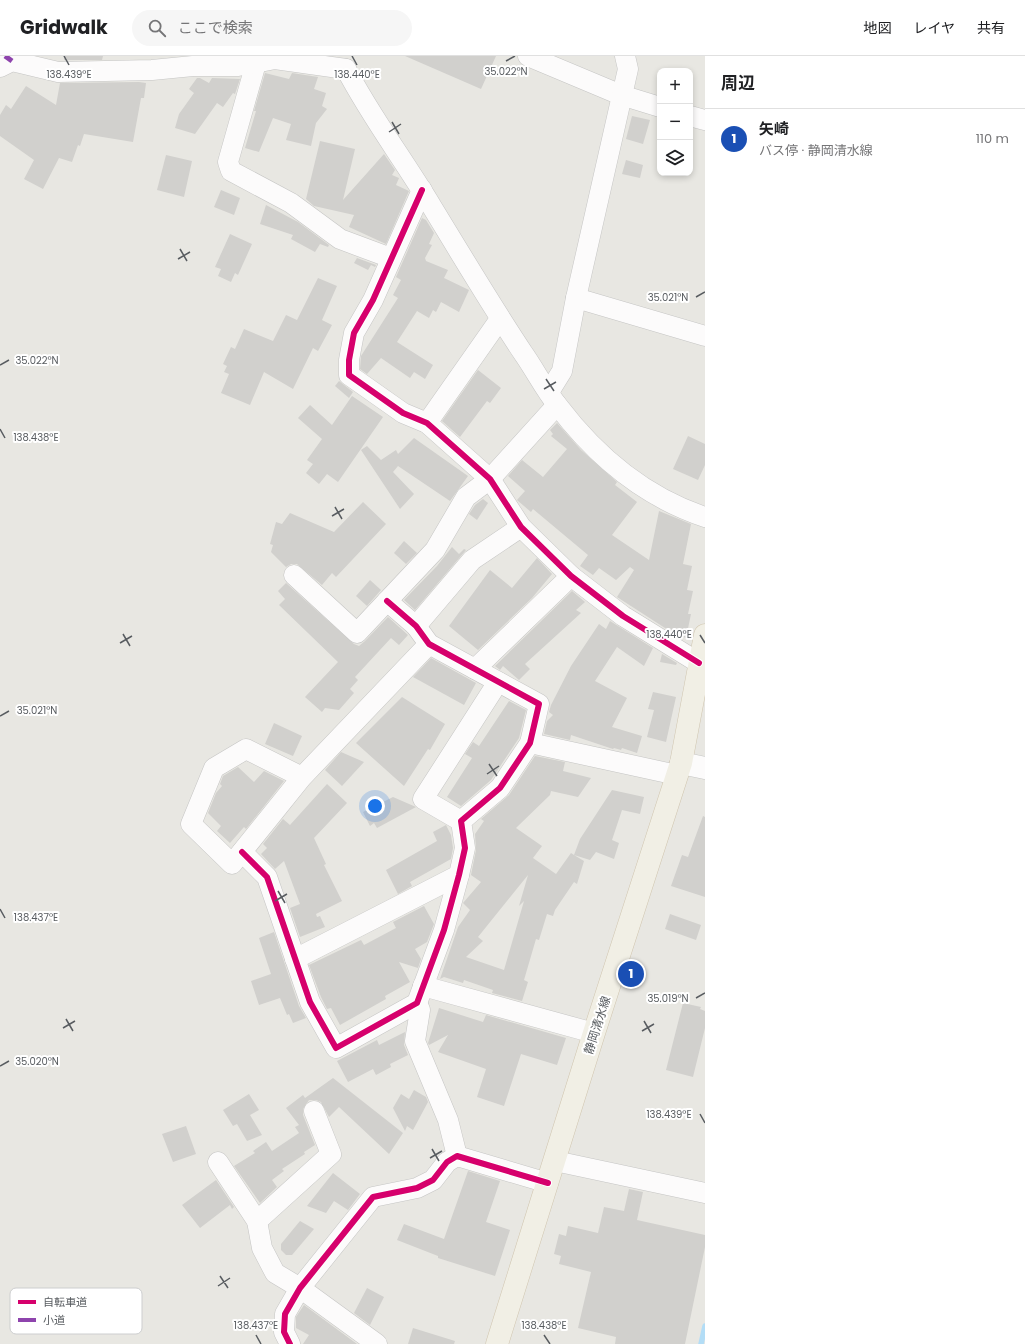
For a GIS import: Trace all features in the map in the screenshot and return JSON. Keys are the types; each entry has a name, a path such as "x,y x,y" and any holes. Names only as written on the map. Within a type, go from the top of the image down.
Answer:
{"main road":[{"name":"静岡清水線","path":"497,1344 594,1033 679,769 705,635"}],"street":[{"path":"528,56 622,95 657,106"},
{"path":"294,575 357,633 435,550 466,498 490,479 553,399 562,371 576,298 628,68 625,56"},
{"path":"0,67 12,61 58,72 153,63 193,66 238,66 275,59 351,62 358,91 422,190 500,319 553,399 590,444 617,469 663,500 705,517"},
{"path":"256,62 228,162 232,171 291,203 340,239 391,258"},
{"path":"693,117 705,120"},
{"path":"422,190 373,300 354,333 349,360 349,375 403,413 427,423 490,479 521,527 571,576 623,616 699,663"},
{"path":"576,298 705,336"},
{"path":"427,423 500,319"},
{"path":"416,626 472,560 521,527"},
{"path":"475,670 571,576"},
{"path":"387,601 416,626 429,644 539,704 530,743 500,788 460,821"},
{"path":"302,777 246,749 214,768 192,824 232,864 302,777 429,644"},
{"path":"457,1156 448,1120 416,1041 420,1010 420,994 444,930 465,848 460,821 423,799 498,682"},
{"path":"530,743 679,769 705,768"},
{"path":"242,852 267,877 310,1002 336,1048 420,994 594,1033"},
{"path":"294,959 459,875"},
{"path":"257,1221 331,1154 314,1111"},
{"path":"290,1344 284,1332 285,1314 300,1288 373,1197 417,1188 433,1180 447,1162 457,1156 548,1182"},
{"path":"555,1161 705,1193"},
{"path":"218,1162 257,1221 262,1248 275,1273 300,1288 377,1344"}],"building":[{"path":"65,56 103,56 102,60 64,60"},
{"path":"405,56 496,56 481,89"},
{"path":"265,73 289,79 292,73 318,77 314,89 326,93 322,106 327,109 316,123 311,146 286,140 291,124 273,118 259,152 245,148"},
{"path":"197,78 209,83 212,78 240,79 235,94 233,93 223,107 217,103 195,134 175,128 179,114 194,93 189,89"},
{"path":"60,83 146,83 144,98 141,98 133,142 84,134 72,162 59,158 43,189 24,179 34,160 0,136 0,115 6,105 11,109 26,86 56,105"},
{"path":"632,116 650,120 643,144 626,139"},
{"path":"320,141 355,149 343,200 384,154 395,170 392,175 399,178 396,185 409,191 386,244 349,227 354,215 314,206 306,199"},
{"path":"166,155 192,161 184,197 157,190"},
{"path":"626,160 643,165 640,178 622,174"},
{"path":"221,190 240,198 234,215 214,207"},
{"path":"266,205 298,222 329,245 328,247 320,244 315,252 291,239 293,235 260,224"},
{"path":"422,218 426,220 434,233 429,244 432,245 425,258 426,261 448,270 444,278 469,290 459,312 441,302 436,312 433,310 429,318 417,311 397,342 433,365 425,379 414,372 410,378 381,358 367,374 360,369 361,356 398,298 393,295 401,280 396,277"},
{"path":"230,234 252,244 238,275 235,273 231,282 218,276 221,269 215,267"},
{"path":"357,258 376,265 375,267 371,265 368,270 354,263"},
{"path":"318,278 337,286 322,320 332,325 318,351 313,348 293,389 264,372 250,405 221,393 229,374 224,372 227,366 223,364 231,347 235,349 244,329 273,341 286,315 297,320"},
{"path":"478,370 501,388 490,403 487,401 460,437 442,421"},
{"path":"339,381 353,392 349,398 335,386"},
{"path":"352,396 383,417 338,482 327,474 319,484 306,473 313,464 307,460 322,439 298,418 310,405 332,425"},
{"path":"557,423 581,450 617,482 615,485 637,502 612,535 649,560 659,511 691,524 683,564 692,566 687,590 693,591 688,614 691,614 686,638 683,637 682,639 617,597 634,570 630,567 616,580 599,568 593,575 580,566 588,555 533,509 531,512 517,500 525,491 508,476 522,460 543,477 567,449 551,436 553,434 550,430"},
{"path":"688,436 705,444 705,465 698,480 673,469"},
{"path":"414,438 468,476 450,501 398,466 393,472 414,494 400,509 361,450 367,446 381,460 396,450 398,454"},
{"path":"483,499 488,503 477,520 469,514 475,505"},
{"path":"363,502 386,524 336,577 332,573 322,585 297,564 291,564 286,567 271,552 273,545 270,544 276,522 282,524 290,513 334,532"},
{"path":"404,541 417,553 406,564 394,553"},
{"path":"452,547 459,554 464,549 466,550 415,610 404,600 437,566"},
{"path":"537,558 552,574 532,598 478,650 449,626 490,570 512,588"},
{"path":"370,580 381,590 367,606 356,596"},
{"path":"286,583 354,644 359,646 388,617 408,635 399,645 391,638 355,677 358,680 350,689 354,693 339,710 325,708 322,712 305,697 338,662 279,605 285,599 278,591"},
{"path":"572,591 585,602 576,610 581,613 525,664 530,669 519,680 503,666 500,670 495,666"},
{"path":"610,621 653,648 644,666 617,647 595,681 627,698 612,727 642,736 637,753 622,748 621,750 613,749 571,735 570,740 544,734 547,721 553,715 549,712 551,705 571,666 599,624 606,629"},
{"path":"662,654 677,663 676,665 660,662"},
{"path":"431,658 476,683 464,705 413,677"},
{"path":"653,692 676,697 666,742 647,737 654,710 648,709"},
{"path":"402,697 445,724 430,750 428,749 404,786 356,743"},
{"path":"509,701 526,710 519,738 491,780 461,806 447,797 472,758 465,754 473,742 479,746"},
{"path":"274,723 302,736 293,756 265,744"},
{"path":"341,752 364,762 342,786 325,770"},
{"path":"535,756 565,762 563,771 591,778 578,797 551,791 550,795 516,828 542,846 533,858 556,874 571,853 584,861 577,884 574,882 555,910 553,916 547,914 539,940 536,939 524,980 528,982 522,1001 492,993 493,990 464,980 463,983 444,977 440,979 458,927 470,910 463,903 481,882 471,875 476,850 475,834 484,821 481,819 509,795","holes":["528,875 519,906 524,901 504,970 466,957 483,941 478,937"]},
{"path":"238,767 254,782 264,771 284,781 246,829 244,827 230,843 217,831 221,826 208,813 216,793 222,786 220,784 223,776"},
{"path":"327,784 347,803 314,838 326,864 324,865 342,901 316,914 317,917 320,916 325,927 300,937 290,908 300,904 284,861 275,869 261,854 267,848 263,844 283,819 290,825"},
{"path":"612,790 644,797 640,814 622,810 612,840 619,843 614,859 596,852 590,860 574,855 580,839"},
{"path":"393,797 416,807 377,828 374,823 370,826 363,812"},
{"path":"703,816 705,817 705,897 671,886 682,855 688,857"},
{"path":"446,825 451,835 453,848 451,859 410,882 412,886 398,894 386,870 437,841 433,832"},
{"path":"424,906 434,924 427,942 415,949 421,959 418,968 399,962 410,982 385,996 386,999 340,1025 331,1008 327,1009 309,965 361,940 364,945 396,928 393,922"},
{"path":"670,914 701,925 696,940 665,929"},
{"path":"274,932 299,1006 306,1018 293,1023 289,1014 287,1015 280,998 259,1005 251,981 271,974 259,938"},
{"path":"683,1003 701,1007 700,1009 705,1011 705,1028 693,1077 666,1070"},
{"path":"439,1008 483,1022 486,1015 566,1038 557,1065 521,1054 504,1106 477,1097 486,1069 438,1052 448,1035 429,1045 428,1043"},
{"path":"405,1032 404,1045 408,1055 390,1064 391,1067 376,1075 373,1069 348,1082 337,1061 377,1040 379,1045"},
{"path":"333,1078 403,1133 389,1154 339,1107 329,1117 321,1102 309,1100 303,1109 303,1115 315,1145 304,1152 305,1154 282,1169 284,1171 272,1180 277,1187 260,1203 234,1166 255,1153 253,1151 266,1142 272,1151 299,1133 295,1127 299,1125 286,1108 303,1095 305,1098"},
{"path":"414,1090 426,1097 428,1102 413,1130 407,1126 405,1131 393,1108 401,1094 409,1099"},
{"path":"249,1094 259,1110 250,1115 262,1135 247,1141 237,1124 233,1126 223,1110"},
{"path":"186,1126 196,1154 173,1162 162,1134"},
{"path":"468,1171 500,1181 486,1222 510,1230 495,1276 438,1258 438,1256 397,1240 404,1224 444,1239"},
{"path":"333,1173 360,1194 348,1210 334,1201 326,1213 307,1206"},
{"path":"216,1180 234,1207 232,1209 230,1205 200,1228 182,1205"},
{"path":"629,1189 643,1192 637,1220 705,1235 705,1247 685,1344 615,1344 616,1337 578,1328 591,1272 559,1264 561,1256 554,1254 559,1234 566,1236 568,1226 598,1233 604,1207 624,1211"},
{"path":"300,1221 314,1229 292,1255 286,1255 281,1250 281,1244"},
{"path":"367,1288 384,1297 370,1325 354,1313"},
{"path":"304,1305 357,1344 303,1344 309,1335 296,1328 296,1317"},
{"path":"413,1328 455,1341 454,1344 408,1344"}],"waterway":[{"path":"701,1344 705,1326"}],"marked path":[{"path":"5,56 12,61"}],"cycle path":[{"path":"422,190 373,300 354,333 349,360 349,375 403,413 427,423 490,479 521,527 571,576 623,616 699,663"},
{"path":"242,852 267,877 310,1002 336,1048 417,1003 444,930 459,875 465,848 461,821 500,788 530,743 539,704 429,644 416,626 387,601"},
{"path":"290,1344 284,1332 285,1314 300,1288 373,1197 417,1188 433,1180 447,1162 457,1156 548,1183"}],"place":[{"name":"矢崎","path":"631,974"}]}
